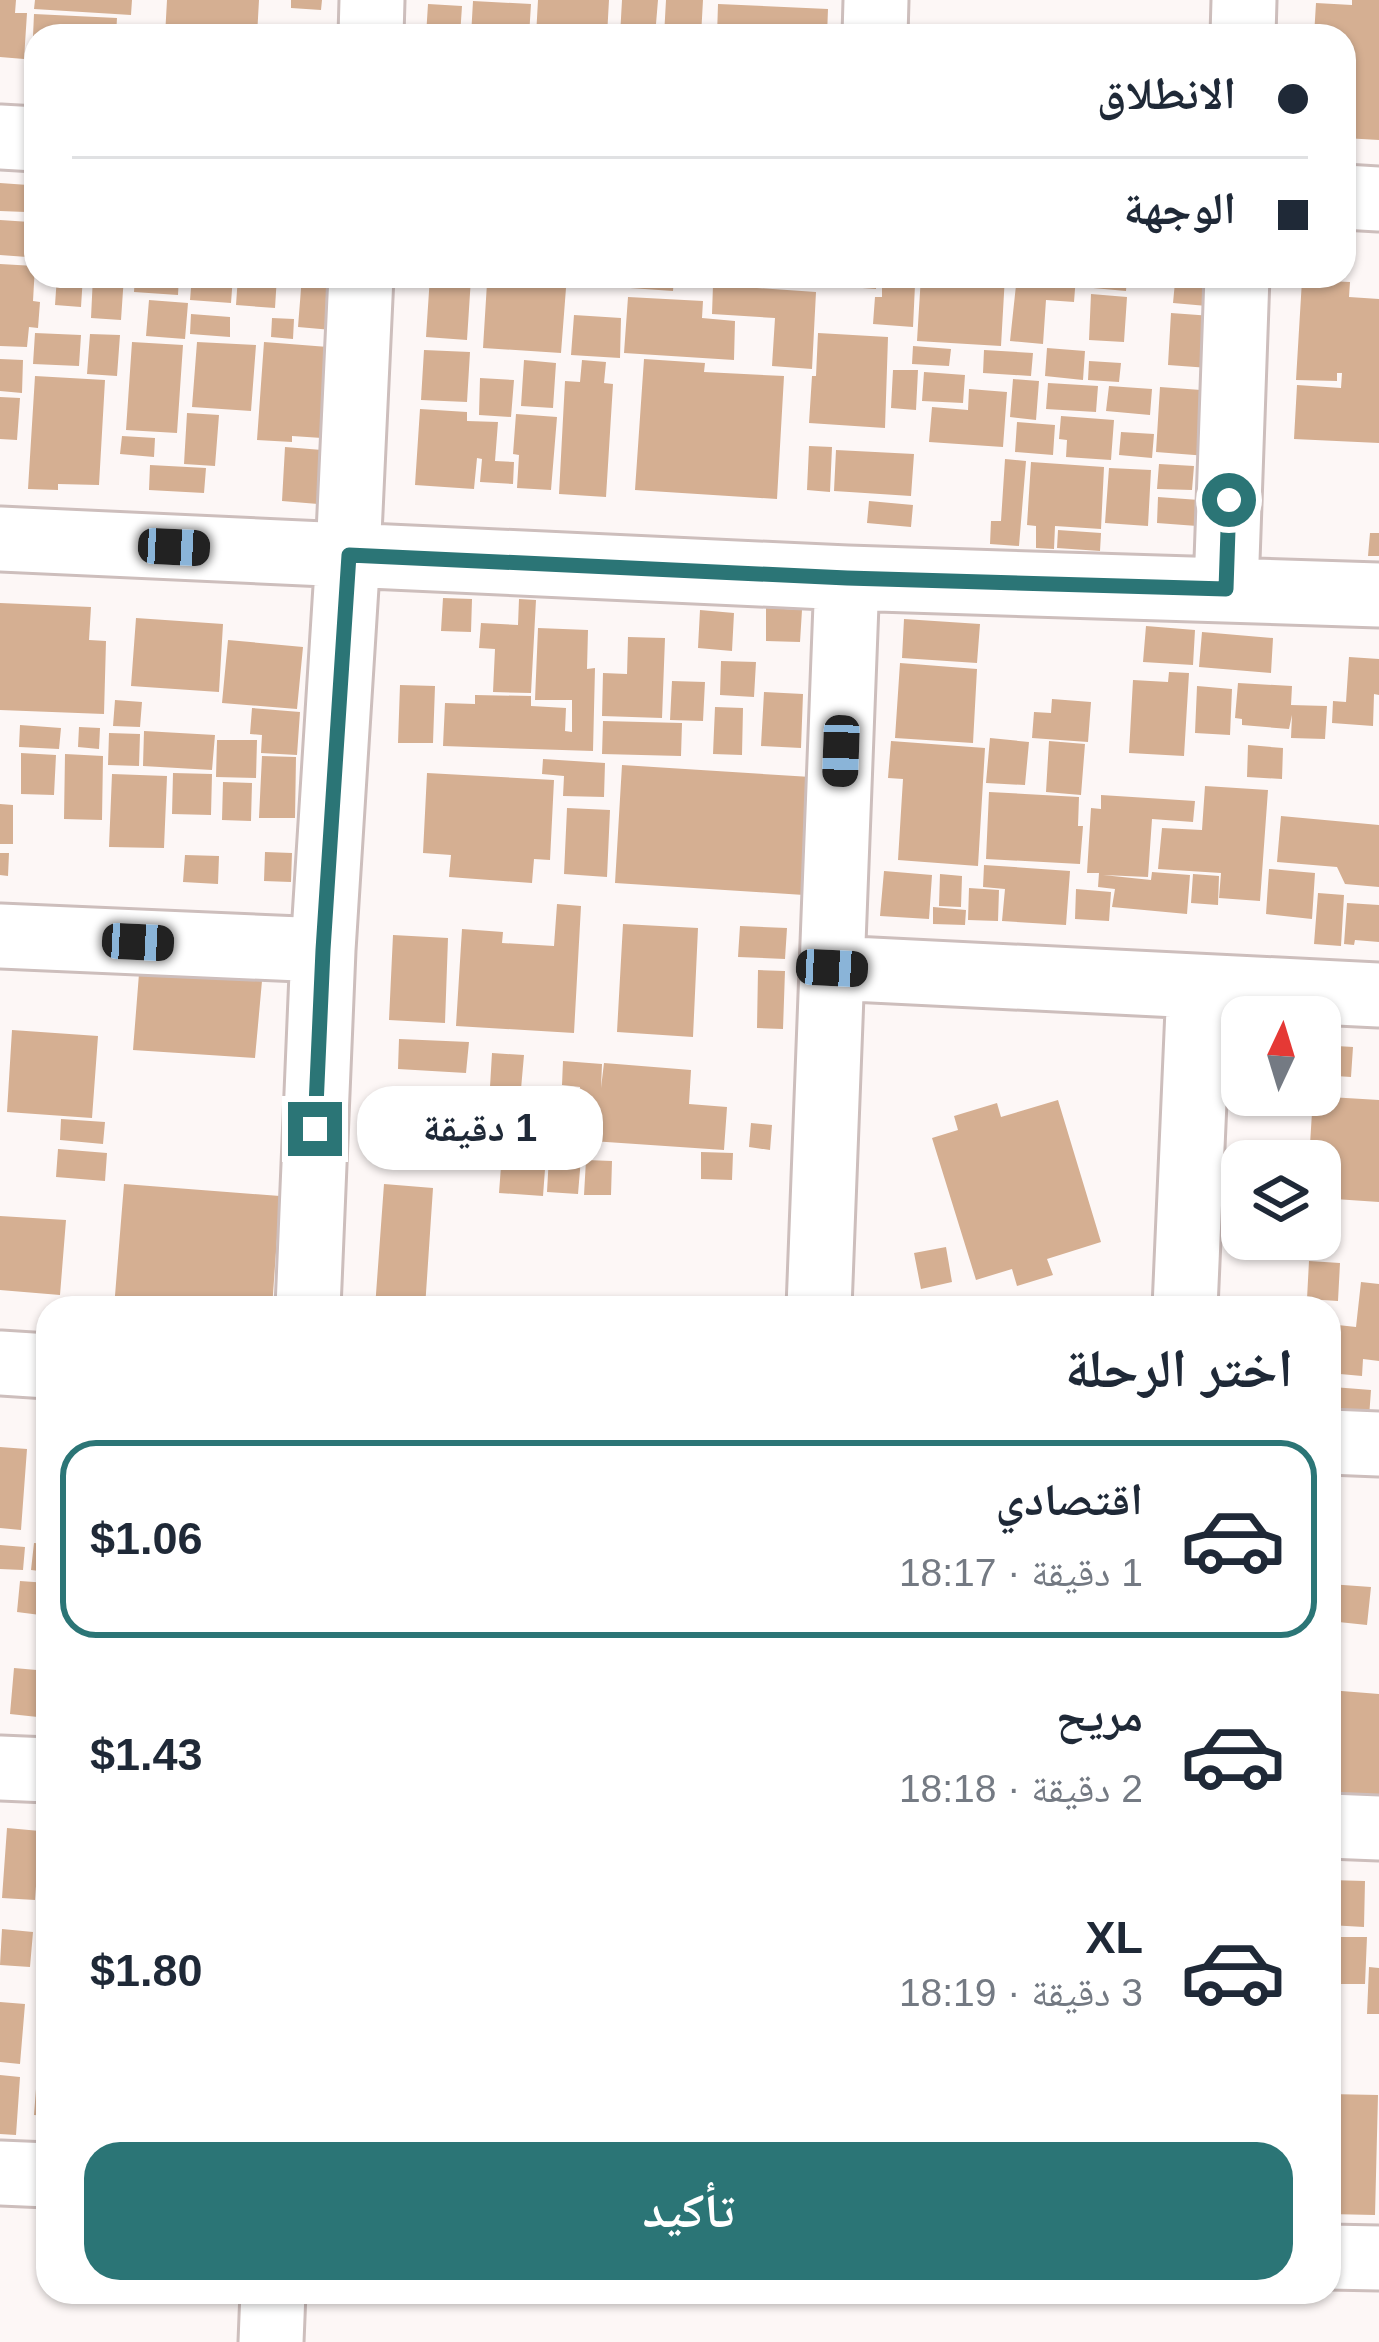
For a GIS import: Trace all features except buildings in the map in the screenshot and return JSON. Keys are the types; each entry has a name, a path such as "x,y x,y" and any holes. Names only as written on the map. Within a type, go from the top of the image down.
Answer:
{"street":[{"path":"309,1296 323,950 361,288"},
{"path":"1226,589 1237,288"},
{"path":"0,539 847,578 1379,596"},
{"path":"819,1296 847,578"},
{"path":"0,935 323,950"},
{"path":"832,968 1379,995"},
{"path":"1186,1296 1199,987"},
{"path":"0,1364 36,1366"},
{"path":"1341,1442 1379,1444"},
{"path":"0,1768 36,1770"},
{"path":"1341,1826 1379,1828"},
{"path":"0,2174 36,2175"},
{"path":"1341,2257 1379,2258"},
{"path":"271,2342 273,2304"}],"route":[{"path":"315,1129 349,555 847,578 1226,589 1229,500"}]}
